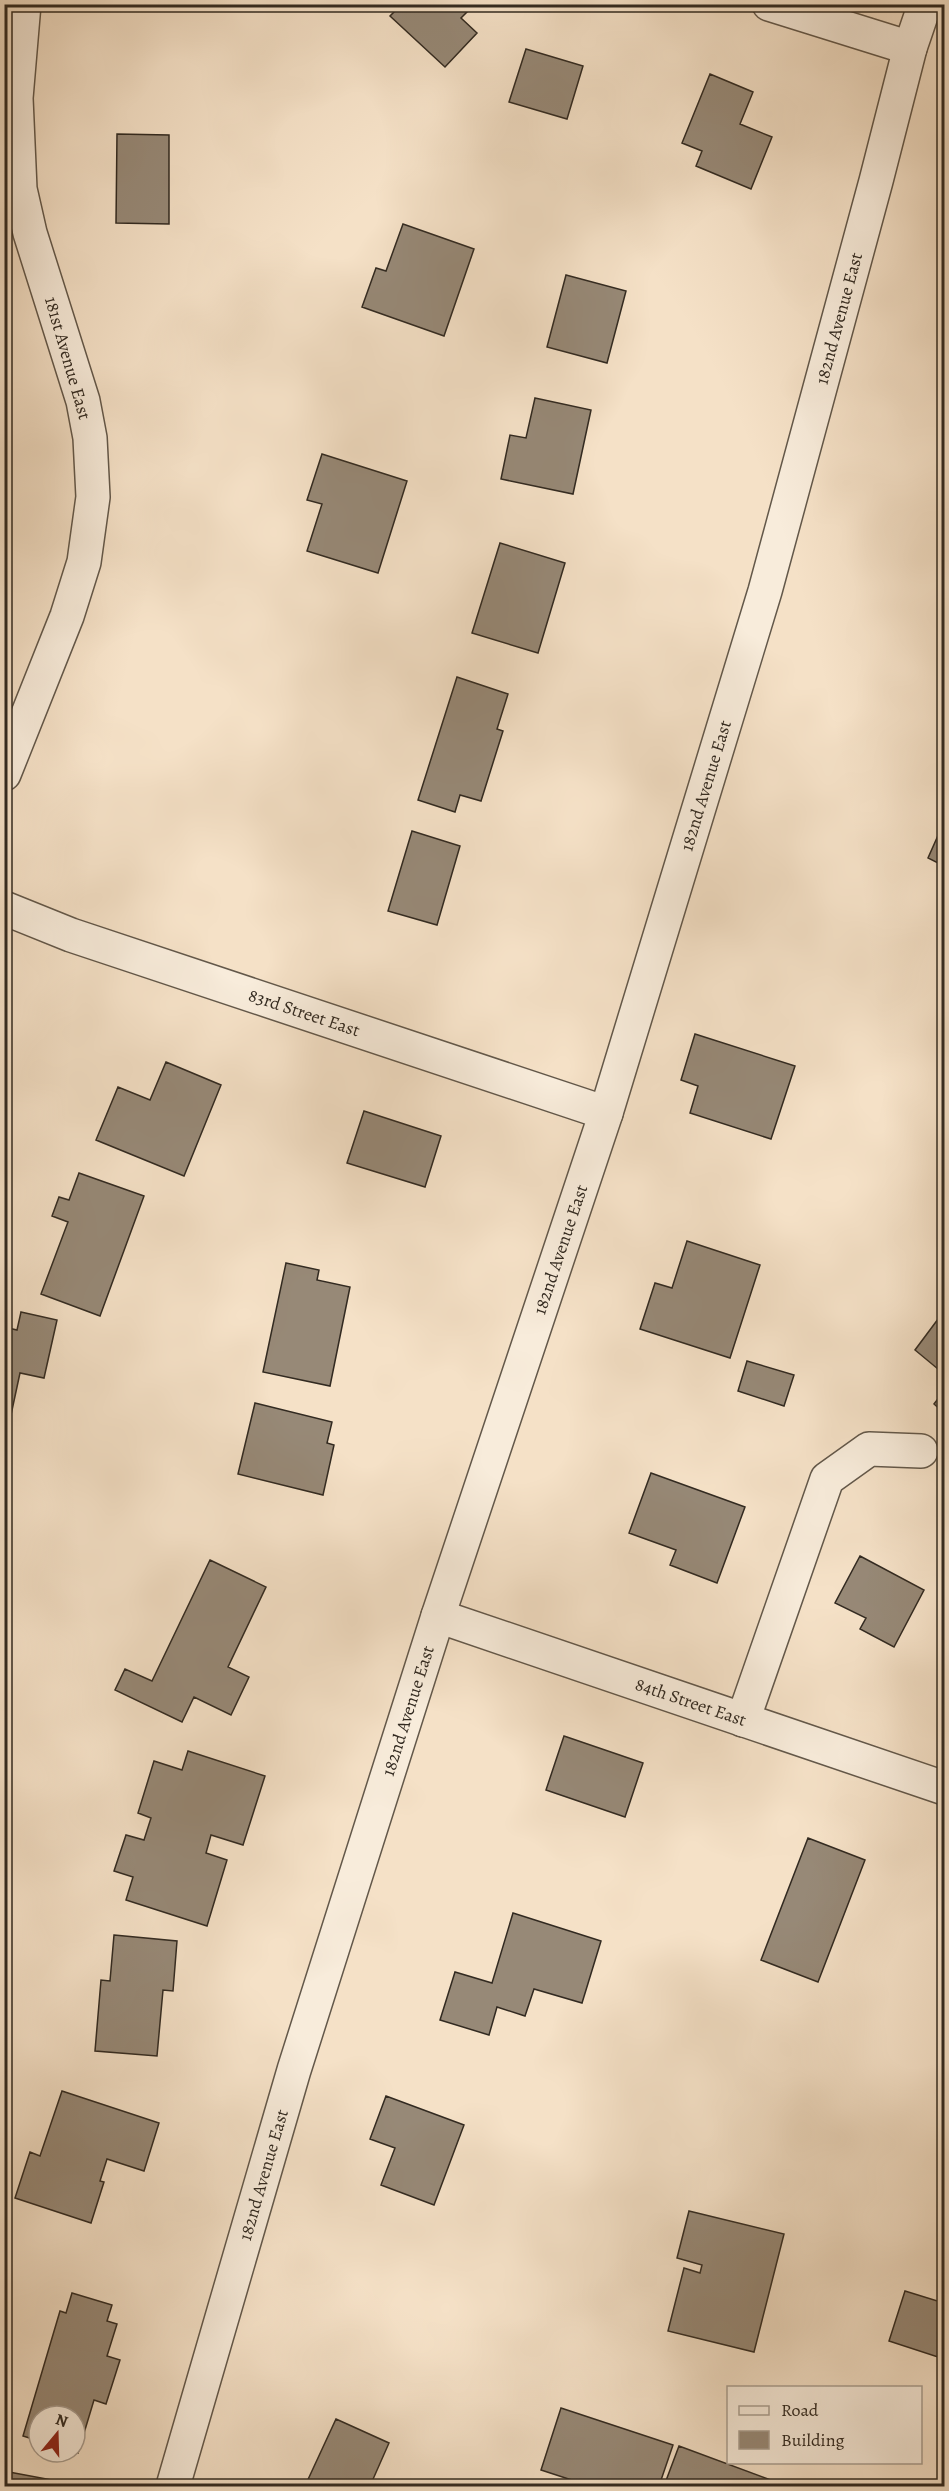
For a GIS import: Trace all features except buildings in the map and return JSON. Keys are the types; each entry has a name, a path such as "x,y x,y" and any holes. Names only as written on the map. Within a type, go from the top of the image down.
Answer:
{"street":[{"name":"181st Avenue East","path":"4,774 67,616 84,562 93,497 90,438 83,401 30,233 20,189 16,98 24,4"},
{"path":"769,4 910,48"},
{"name":"182nd Avenue East","path":"173,2487 294,2070 438,1616 606,1113 765,591 910,48 925,4"},
{"name":"83rd Street East","path":"4,908 71,935 606,1113"},
{"path":"743,1720 827,1479 869,1449 921,1451"},
{"name":"84th Street East","path":"438,1616 945,1788"}]}
